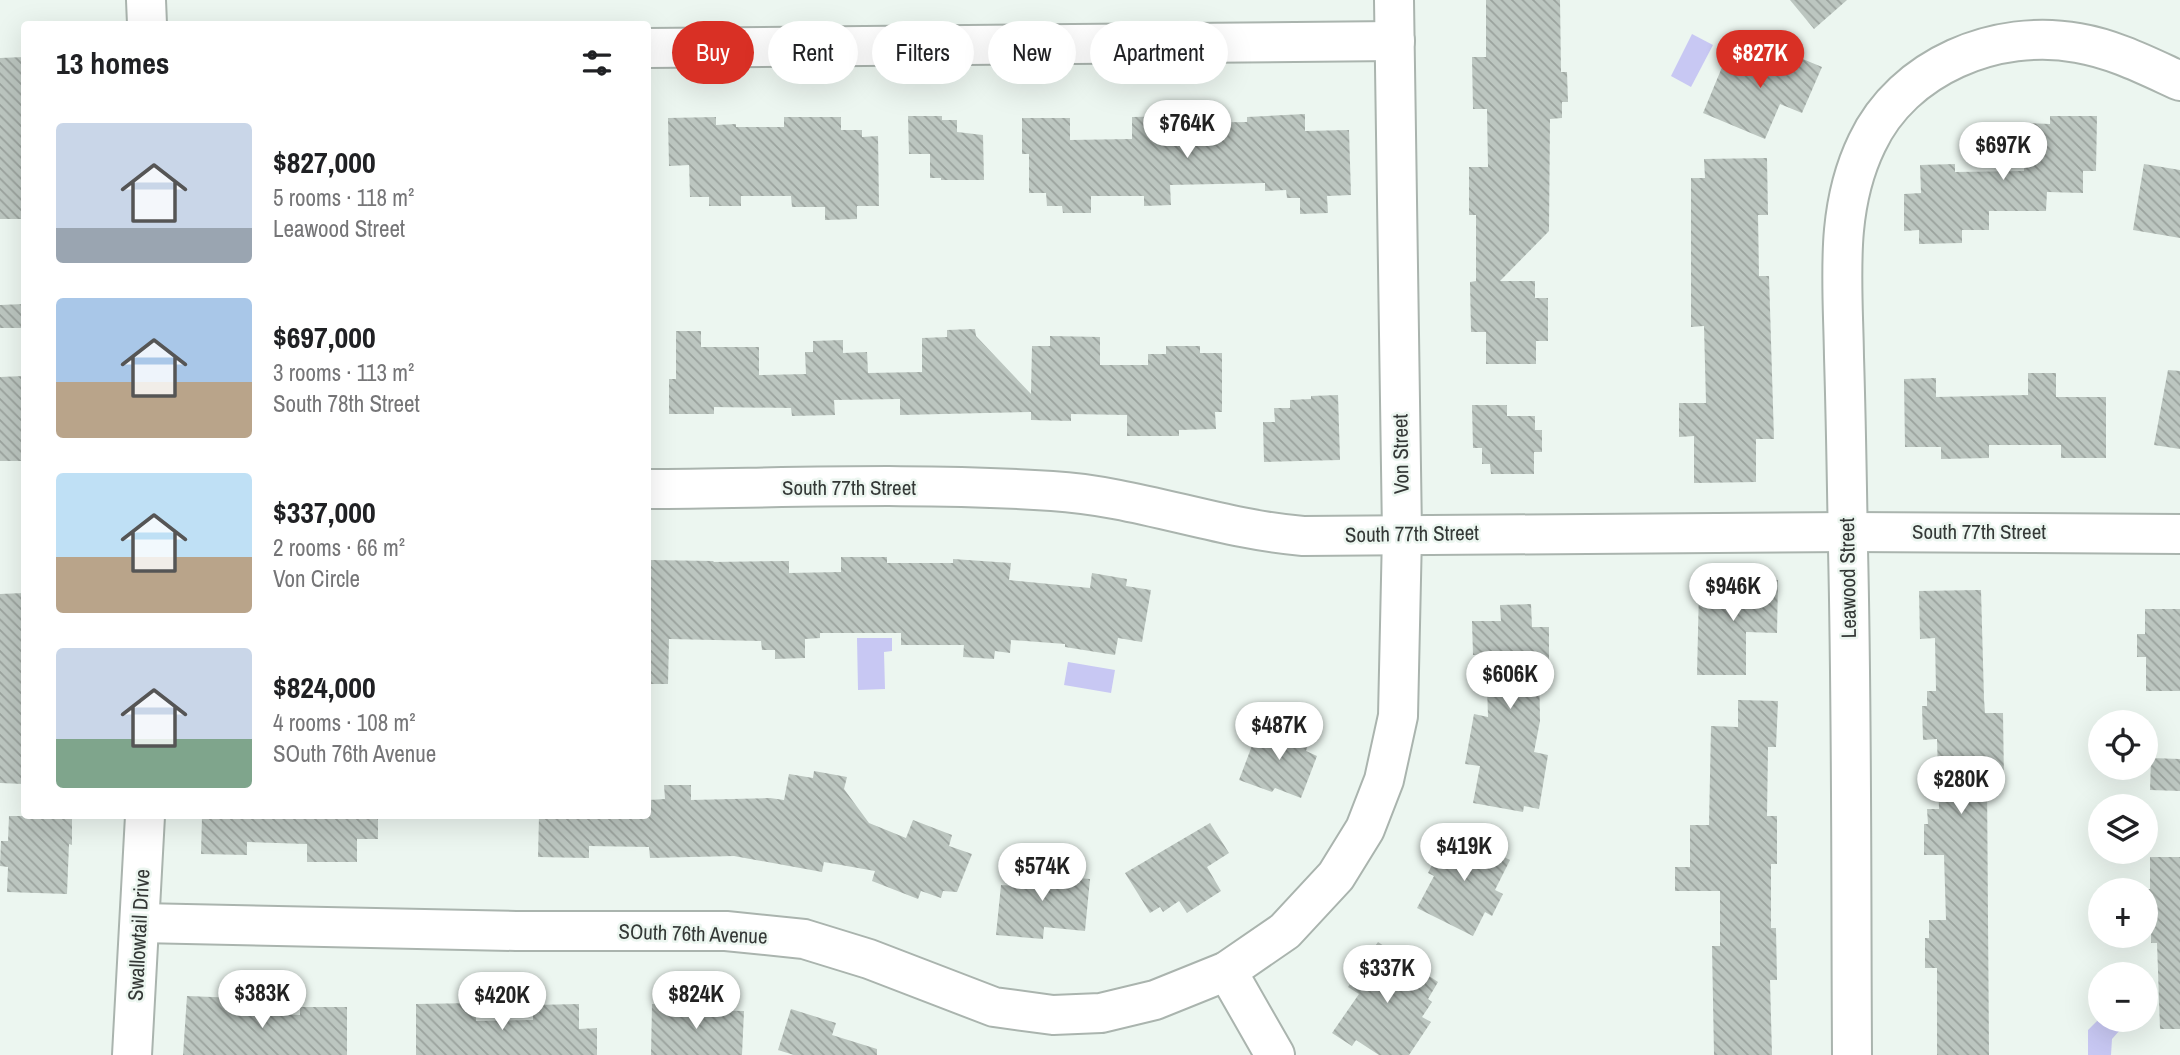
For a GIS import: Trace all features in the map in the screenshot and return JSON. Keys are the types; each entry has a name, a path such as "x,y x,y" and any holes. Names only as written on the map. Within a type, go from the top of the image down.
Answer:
{"street":[{"path":"146,0 147,21"},
{"name":"Von Street","path":"1227,971 1285,931 1336,876 1365,829 1384,780 1398,716 1402,534 1394,0"},
{"name":"Leawood Street","path":"1852,1055 1843,227 1847,195 1868,139 1888,112 1913,85 1946,63 1972,52 2027,41 2052,40 2098,47 2180,81"},
{"path":"651,48 1395,41"},
{"name":"South 77th Street","path":"651,489 917,487 1054,491 1122,501 1262,533 1303,536 1848,531 2180,534"},
{"name":"Swallowtail Drive","path":"132,1055 145,819"},
{"name":"SOuth 76th Avenue","path":"140,923 516,931 726,931 804,939 869,959 995,1007 1054,1015 1101,1013 1155,1000 1227,971"},
{"path":"1227,971 1275,1055"}],"water":[{"path":"1692,34 1713,45 1691,87 1671,76"},
{"path":"857,638 892,638 892,651 884,652 885,689 858,690"},
{"path":"1068,662 1115,670 1111,693 1064,685"},
{"path":"2088,1032 2118,1032 2112,1039 2111,1055 2088,1055"}],"building":[{"path":"1486,0 1560,0 1561,72 1567,72 1568,102 1562,102 1562,118 1550,119 1549,231 1500,281 1535,281 1535,298 1548,298 1548,341 1536,341 1536,364 1486,364 1486,332 1471,332 1470,282 1476,281 1476,215 1469,215 1469,167 1488,167 1487,109 1473,109 1472,57 1486,57"},
{"path":"1790,0 1847,0 1814,29"},
{"path":"1774,47 1822,67 1802,113 1780,104 1765,139 1703,113 1730,48 1767,64"},
{"path":"21,57 21,219 0,219 0,58"},
{"path":"1305,114 1305,131 1349,130 1351,195 1327,196 1328,213 1300,214 1300,198 1287,198 1286,190 1265,191 1265,183 1170,185 1171,205 1144,206 1144,196 1091,196 1091,213 1063,213 1062,206 1047,206 1046,193 1029,193 1029,154 1022,154 1022,118 1070,118 1070,140 1132,139 1132,117 1181,116 1181,123 1247,122 1247,117"},
{"path":"908,116 942,116 942,120 957,120 957,132 983,135 984,180 930,178 930,154 909,154"},
{"path":"2050,116 2097,116 2096,171 2083,171 2083,193 2047,192 2046,211 1989,211 1989,230 1962,230 1962,243 1919,244 1919,230 1904,231 1904,194 1921,193 1920,165 1955,164 1955,172 2024,171 2025,123 2050,124"},
{"path":"716,117 716,125 784,127 784,117 841,117 841,130 862,130 862,137 878,136 879,206 857,206 857,219 825,220 825,207 792,207 791,196 741,196 741,206 709,206 709,197 690,197 689,165 669,166 668,118"},
{"path":"1767,158 1768,215 1758,215 1759,276 1769,276 1774,439 1756,439 1756,482 1694,483 1694,436 1679,437 1679,403 1706,403 1704,326 1691,327 1691,178 1705,178 1704,159"},
{"path":"2144,164 2180,170 2180,238 2133,230"},
{"path":"21,304 21,328 0,328 0,305"},
{"path":"975,329 976,336 1031,394 1032,346 1050,346 1050,336 1100,337 1100,365 1148,365 1148,354 1166,354 1166,346 1200,346 1200,353 1222,353 1222,412 1215,412 1216,429 1179,430 1179,436 1127,436 1127,415 1071,414 1071,421 1031,420 1031,412 900,415 900,399 834,400 835,415 792,416 791,408 714,407 714,414 669,414 669,379 676,379 676,331 701,331 701,347 759,347 759,375 806,374 805,352 813,352 813,341 843,340 843,353 867,352 868,373 922,372 922,338 947,337 947,330"},
{"path":"2168,370 2180,371 2180,449 2154,445"},
{"path":"2028,373 2056,373 2056,397 2106,397 2106,458 2061,458 2061,445 1989,445 1989,458 1941,459 1941,447 1905,447 1904,379 1936,378 1936,397 2028,395"},
{"path":"21,376 21,461 0,461 0,377"},
{"path":"1338,395 1340,460 1264,462 1263,422 1275,422 1274,408 1290,408 1290,400"},
{"path":"1472,405 1507,405 1507,416 1535,416 1535,430 1542,430 1542,452 1534,452 1534,474 1491,474 1490,464 1482,464 1482,448 1473,448"},
{"path":"841,557 887,557 887,563 953,563 953,559 1011,563 1009,580 1090,588 1092,573 1127,579 1126,586 1151,590 1142,642 1118,638 1115,655 1065,647 1065,644 1011,640 1010,653 995,651 994,659 963,657 964,645 901,645 901,633 820,633 820,638 805,639 805,658 775,659 775,650 762,650 761,641 669,639 668,684 651,684 651,560 789,561 789,573 841,572"},
{"path":"1718,578 1778,580 1777,633 1746,632 1746,675 1697,675 1699,589 1718,590"},
{"path":"1981,590 1985,713 2003,713 2004,780 1987,781 1989,1055 1937,1055 1937,968 1925,968 1925,938 1929,938 1929,920 1946,920 1944,855 1924,855 1927,809 1939,809 1937,739 1923,740 1922,706 1927,706 1927,691 1936,691 1935,638 1920,639 1919,591"},
{"path":"21,593 21,784 0,783 0,594"},
{"path":"1531,604 1532,627 1549,627 1549,663 1539,663 1540,721 1534,752 1548,755 1539,809 1524,806 1523,812 1473,803 1480,766 1465,764 1474,714 1488,717 1486,655 1473,655 1472,621 1501,621 1500,605"},
{"path":"2145,609 2180,609 2180,691 2146,691 2146,657 2137,657 2137,634 2145,634"},
{"path":"1738,700 1778,701 1776,747 1768,747 1767,816 1777,816 1777,864 1771,864 1771,928 1776,928 1777,980 1770,980 1772,1055 1714,1055 1712,946 1720,946 1720,891 1675,891 1675,867 1690,867 1690,825 1709,825 1711,726 1738,727"},
{"path":"1261,722 1309,741 1306,751 1317,756 1301,798 1275,788 1272,792 1239,780"},
{"path":"2158,758 2180,759 2180,791 2150,790 2150,780 2158,780"},
{"path":"814,771 847,777 844,789 869,823 906,838 913,820 952,835 949,846 972,854 957,892 943,891 941,898 921,891 918,899 872,881 875,871 824,862 822,872 734,856 650,858 649,847 589,846 589,858 538,857 539,819 651,819 651,800 665,799 664,785 691,785 691,800 784,800 789,774 813,778"},
{"path":"9,816 21,816 21,819 72,819 67,894 7,892 8,867 0,866 1,841 8,841"},
{"path":"202,819 378,819 378,839 357,839 357,862 307,862 307,844 247,842 247,855 201,854"},
{"path":"1210,823 1229,853 1207,867 1221,891 1187,913 1179,901 1163,912 1160,907 1150,913 1125,873"},
{"path":"1449,830 1510,860 1495,890 1503,894 1492,916 1485,912 1473,936 1417,908 1434,876 1428,873"},
{"path":"1020,857 1044,860 1042,875 1090,879 1085,931 1044,927 1043,939 996,935 1001,885 1017,886"},
{"path":"2158,857 2180,857 2180,1029 2160,1029 2158,878 2150,878 2150,864 2158,864"},
{"path":"1378,942 1438,982 1428,999 1432,1002 1422,1017 1431,1022 1409,1055 1379,1055 1356,1040 1352,1046 1332,1033 1359,994 1348,987"},
{"path":"187,996 238,998 237,1012 300,1015 300,1007 347,1007 347,1055 183,1055"},
{"path":"476,1003 476,1021 533,1020 533,1005 579,1004 579,1029 597,1028 597,1055 416,1055 416,1004"},
{"path":"652,1004 696,1005 698,1010 744,1011 742,1055 651,1055"},
{"path":"791,1009 836,1023 832,1035 877,1049 877,1055 794,1055 778,1050"}]}
